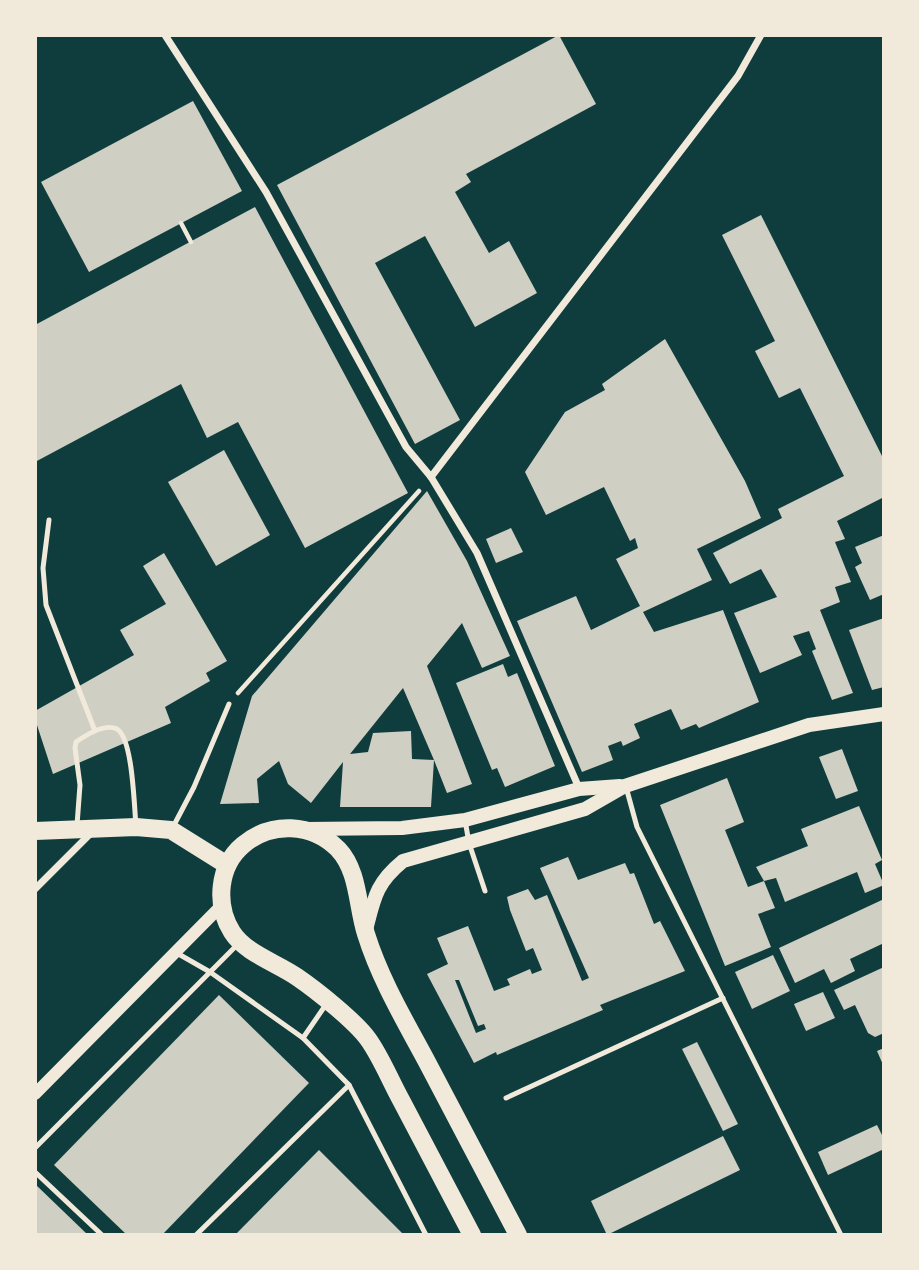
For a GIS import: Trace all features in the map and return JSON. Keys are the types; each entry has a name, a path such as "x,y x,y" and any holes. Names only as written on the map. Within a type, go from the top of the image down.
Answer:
{"main road":[{"path":"365,933 375,895 386,874 403,861 585,809 625,786 809,725 884,714"},
{"path":"472,1235 368,1038 297,977 240,942 232,933 222,905 221,888 227,865 241,846 260,833 281,828 401,828 465,820 579,789 625,786"},
{"path":"35,831 136,827 171,830 227,865"},
{"path":"303,829 323,837 339,850 351,869 365,933 390,993 518,1235"}],"street":[{"path":"165,35 266,192 406,447 431,477 477,553 579,789"},
{"path":"431,477 738,76 761,35"},
{"path":"35,889 96,828"},
{"path":"35,1094 222,905"}],"lane":[{"path":"49,520 43,568 46,605 95,731"},
{"path":"171,830 194,787 229,704"},
{"path":"77,828 80,785 76,742 95,731 110,727 123,735 130,760 136,827"},
{"path":"625,786 637,827 841,1235"},
{"path":"465,820 469,843 485,891"},
{"path":"35,1148 240,942"},
{"path":"174,952 209,972 303,1038 349,1085 426,1235"},
{"path":"506,1098 723,998"},
{"path":"303,1038 328,1001"},
{"path":"196,1235 349,1085"},
{"path":"35,1171 102,1235"}],"path":[{"path":"181,223 191,242"},
{"path":"229,704 431,477"}],"building":[{"path":"559,35 596,104 466,174 471,182 455,192 489,253 509,241 537,293 475,327 425,236 375,263 460,420 415,444 277,185"},
{"path":"193,101 242,191 89,272 41,182"},
{"path":"255,207 408,493 305,548 238,422 207,438 181,384 35,462 35,325"},
{"path":"761,215 884,460 884,497 837,521 845,539 835,542 851,582 835,587 840,602 820,610 853,693 832,700 812,651 816,649 809,631 793,636 802,655 760,673 734,613 777,597 761,569 730,584 713,553 782,518 778,509 844,476 800,388 779,398 755,351 775,341 722,235"},
{"path":"665,339 745,481 761,518 697,549 712,580 643,612 654,632 723,610 759,702 699,728 696,724 681,730 671,709 634,724 640,738 623,746 621,741 608,746 613,760 582,772 517,621 576,596 591,630 640,606 616,559 638,548 635,538 630,541 604,487 546,515 525,472 565,412 605,390 602,384"},
{"path":"224,450 270,535 216,566 168,482"},
{"path":"427,491 467,561 510,656 482,668 462,623 427,666 472,784 447,793 434,760 431,807 340,807 343,762 311,803 288,784 279,761 257,779 259,803 220,804 252,696","holes":["403,688 434,760 412,759 411,731 373,733 368,752 350,754"]},
{"path":"511,528 523,552 496,563 486,539"},
{"path":"884,535 884,594 870,600 855,567 862,563 855,547"},
{"path":"164,553 227,661 206,673 210,681 165,707 171,723 53,774 35,719 35,711 134,655 120,630 166,604 143,566"},
{"path":"884,618 884,687 872,690 849,630"},
{"path":"503,664 508,677 517,673 555,766 505,787 497,768 492,770 456,683"},
{"path":"842,749 858,791 836,799 819,757"},
{"path":"727,778 744,822 725,830 748,887 764,881 775,908 758,914 771,947 725,966 660,805"},
{"path":"859,806 882,860 875,864 884,885 865,893 857,872 785,902 776,878 764,881 756,867 808,846 801,829"},
{"path":"568,857 578,880 625,863 630,874 634,873 654,924 660,921 685,971 600,1005 603,1010 474,1063 427,974 448,964 437,938 468,926 494,991 510,985 507,979 530,969 532,974 542,970 533,948 526,951 507,897 528,889 535,900 547,895 582,981 589,978 540,868","holes":["455,980 459,980 478,1026 484,1024 486,1029 476,1033"]},
{"path":"884,899 884,943 850,959 855,971 831,983 824,969 795,983 779,948"},
{"path":"773,955 790,991 752,1009 735,972"},
{"path":"884,967 884,1033 875,1037 868,1033 855,1005 844,1010 834,990"},
{"path":"823,992 835,1018 806,1031 794,1004"},
{"path":"219,995 309,1083 162,1235 127,1235 54,1165"},
{"path":"697,1042 738,1124 723,1131 682,1049"},
{"path":"884,1048 884,1067 877,1051"},
{"path":"877,1125 884,1139 884,1149 828,1175 818,1152"},
{"path":"723,1136 740,1170 607,1235 591,1201"},
{"path":"319,1150 404,1235 235,1235"},
{"path":"35,1184 88,1235 35,1235"}]}
